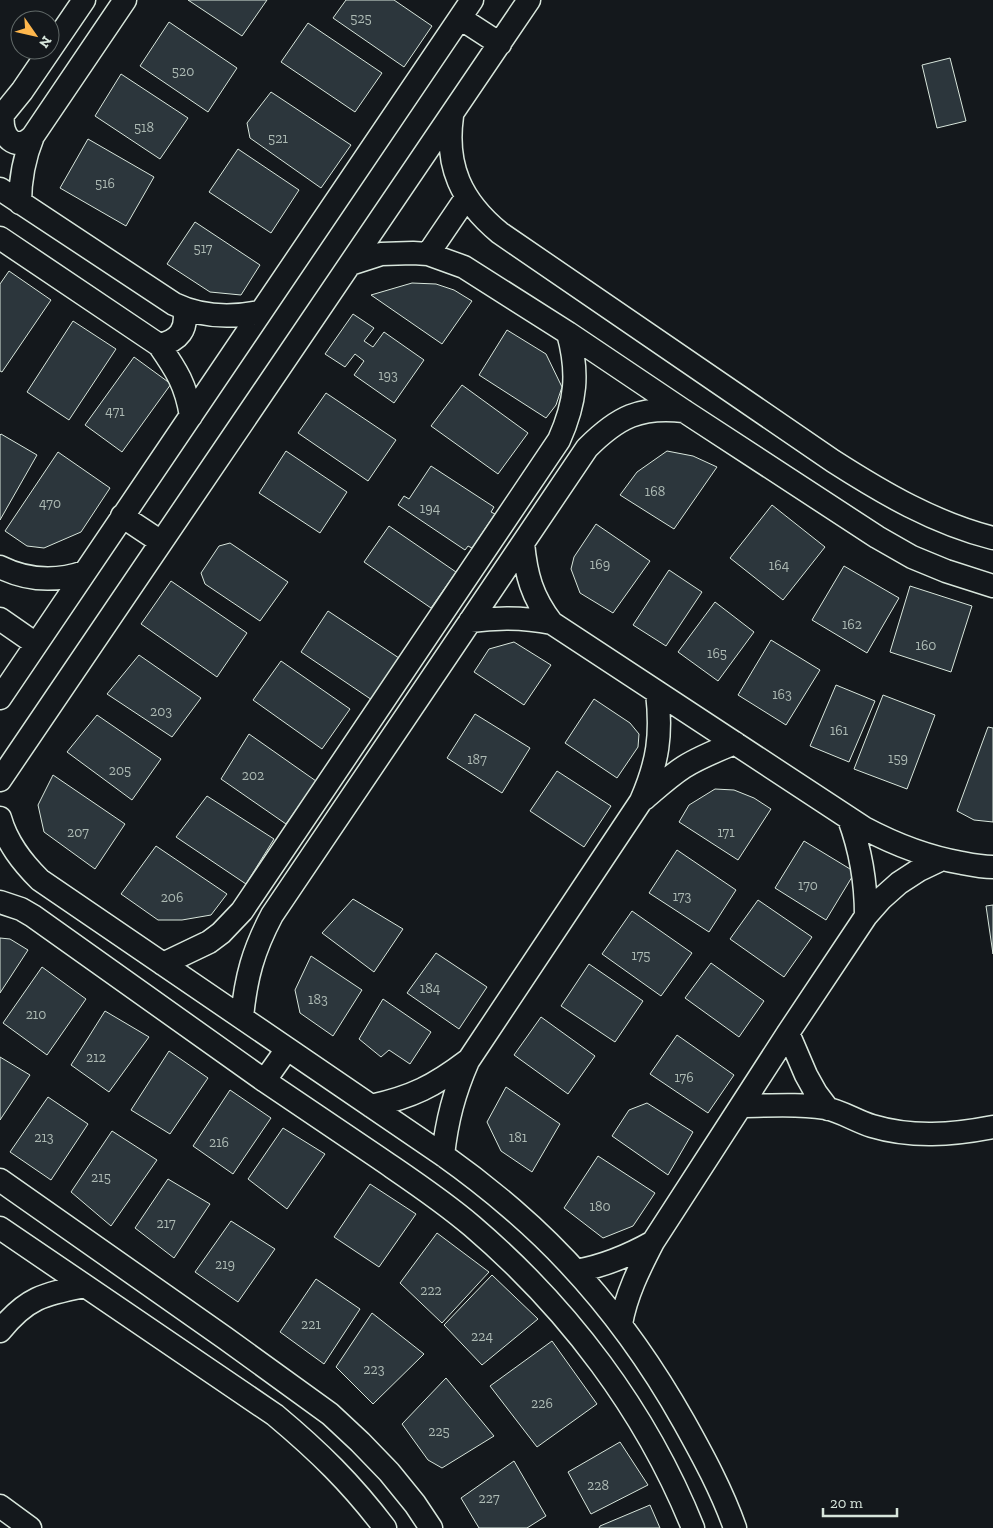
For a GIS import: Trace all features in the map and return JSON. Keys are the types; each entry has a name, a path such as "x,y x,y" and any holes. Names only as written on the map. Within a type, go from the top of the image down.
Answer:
{"street":[{"path":"84,0 22,92 2,116 0,129 8,140 22,144 33,136 125,0"},
{"path":"0,780 529,0"},
{"path":"0,698 466,9 500,44"},
{"path":"452,115 450,149 458,182 466,198 476,211 500,233 833,461 908,506 948,524 993,538"},
{"path":"20,203 22,169 33,136"},
{"path":"0,189 184,309 207,315 225,316 260,312"},
{"path":"428,254 466,198"},
{"path":"0,238 159,345 183,383 192,416"},
{"path":"350,264 381,254 397,252 428,254 448,260 478,274 849,520 912,557 946,571 993,586"},
{"path":"159,345 175,339 180,333 184,325 184,309"},
{"path":"163,964 209,942 227,928 242,911 559,440 570,414 575,387 574,360 568,332"},
{"path":"242,1017 249,968 262,934 272,915 587,448 604,432 618,422 633,415 650,410 684,411"},
{"path":"122,516 161,542"},
{"path":"523,543 525,563 534,596 552,623 849,818 890,842 940,860 993,867"},
{"path":"0,568 13,574 31,578 50,579 68,578 85,572"},
{"path":"470,621 511,618 532,619 552,623"},
{"path":"0,619 36,644"},
{"path":"444,1155 446,1129 452,1102 468,1061 642,801 650,781 658,745 660,715 657,692"},
{"path":"642,801 685,766 735,743"},
{"path":"0,818 3,830 13,848 25,866 40,880 444,1155 513,1209 576,1271 620,1324 665,1388 703,1455 735,1528"},
{"path":"849,818 858,842 863,866 866,916"},
{"path":"620,1324 624,1305 653,1242 866,916 899,883 919,870 940,860"},
{"path":"40,880 10,906 33,916 265,1080 424,1189 472,1226 522,1273 557,1309 594,1355 629,1404 659,1456 693,1528"},
{"path":"788,1033 806,1075 828,1109"},
{"path":"265,1080 287,1049"},
{"path":"371,1106 422,1091 468,1061"},
{"path":"741,1106 787,1105 828,1109 872,1126 912,1134 944,1134 993,1127"},
{"path":"0,1180 233,1343 330,1414 389,1472 415,1504 431,1528"},
{"path":"0,1228 275,1415 340,1473 385,1528"},
{"path":"576,1271 595,1268 615,1261 653,1242"},
{"path":"0,1331 8,1307 23,1306 54,1292 85,1286"},
{"path":"0,1506 30,1528"}],"building":[{"path":"188,0 267,0 242,36"},
{"path":"346,0 394,0 432,26 404,67 333,18"},
{"path":"169,22 237,68 208,112 140,66"},
{"path":"308,23 382,73 355,112 281,62"},
{"path":"950,58 966,121 937,128 922,65"},
{"path":"121,74 188,118 160,159 95,116"},
{"path":"271,92 351,145 321,188 250,138 247,123"},
{"path":"88,139 154,177 126,226 60,188"},
{"path":"238,149 299,190 271,233 209,192"},
{"path":"195,222 260,265 241,295 210,292 167,264"},
{"path":"9,271 51,300 2,372 0,371 0,284"},
{"path":"412,283 436,284 454,290 472,301 442,344 371,295"},
{"path":"353,314 374,328 364,341 373,347 384,332 424,360 394,403 354,375 364,361 355,354 345,367 325,354"},
{"path":"73,321 116,349 69,420 27,392"},
{"path":"507,330 546,354 562,387 556,405 546,418 479,375"},
{"path":"134,357 171,384 122,452 85,425"},
{"path":"462,385 528,433 498,474 431,426"},
{"path":"326,393 396,440 368,481 298,433"},
{"path":"0,435 37,455 0,520"},
{"path":"286,451 347,492 320,533 259,493"},
{"path":"667,451 693,456 717,467 674,529 620,495 637,472"},
{"path":"58,452 110,488 81,532 44,548 27,546 5,531"},
{"path":"431,466 494,507 491,512 495,514 472,548 468,546 465,550 398,505 404,496 409,499"},
{"path":"772,505 825,547 783,600 730,558"},
{"path":"596,524 650,561 613,613 580,593 571,569 574,557"},
{"path":"389,526 456,572 431,608 364,562"},
{"path":"230,543 288,582 260,621 205,584 201,573 219,546"},
{"path":"844,566 899,598 867,653 812,620"},
{"path":"669,570 702,592 666,646 633,625"},
{"path":"171,581 247,633 217,677 141,624"},
{"path":"910,586 972,606 951,672 890,652"},
{"path":"715,602 754,632 718,681 678,652"},
{"path":"328,611 402,660 375,702 301,652"},
{"path":"771,640 820,670 786,725 738,695"},
{"path":"514,642 551,665 524,705 474,672 489,649"},
{"path":"139,655 201,698 172,737 107,694"},
{"path":"281,661 350,709 322,749 253,700"},
{"path":"836,685 875,701 849,762 810,746"},
{"path":"883,695 935,715 907,789 854,769"},
{"path":"594,699 630,723 639,734 638,747 617,778 565,743"},
{"path":"475,714 530,748 502,793 447,758"},
{"path":"97,715 161,759 132,800 67,752"},
{"path":"988,727 993,728 993,822 974,820 957,811"},
{"path":"249,734 316,781 286,824 221,779"},
{"path":"557,771 611,806 584,847 530,811"},
{"path":"53,775 125,824 95,869 44,832 38,805"},
{"path":"715,789 734,790 754,798 771,809 738,860 679,822 689,805"},
{"path":"207,796 274,839 246,884 176,837"},
{"path":"804,841 855,872 826,920 775,888"},
{"path":"156,846 227,894 211,915 182,920 158,920 121,894"},
{"path":"677,850 736,890 709,932 649,893"},
{"path":"353,899 403,929 374,972 322,933"},
{"path":"758,900 812,937 784,977 730,939"},
{"path":"993,905 993,954 986,906"},
{"path":"632,911 692,953 661,996 602,954"},
{"path":"0,938 10,939 28,950 0,993"},
{"path":"436,953 487,987 459,1029 407,993"},
{"path":"311,956 362,990 333,1036 300,1013 295,990"},
{"path":"711,963 764,1001 739,1037 685,998"},
{"path":"589,964 643,1001 615,1042 561,1006"},
{"path":"42,967 86,999 47,1055 3,1023"},
{"path":"383,999 431,1032 410,1064 389,1050 381,1057 359,1039"},
{"path":"105,1011 149,1037 109,1092 71,1065"},
{"path":"541,1017 595,1056 568,1094 514,1055"},
{"path":"677,1035 734,1075 708,1113 650,1074"},
{"path":"169,1051 208,1078 170,1134 131,1110"},
{"path":"0,1057 30,1075 0,1120"},
{"path":"506,1087 560,1124 532,1172 501,1151 487,1122"},
{"path":"230,1090 271,1118 233,1174 193,1146"},
{"path":"48,1097 88,1124 51,1180 10,1152"},
{"path":"647,1103 693,1132 668,1175 612,1136 629,1110"},
{"path":"283,1128 325,1154 287,1209 248,1179"},
{"path":"112,1131 157,1160 111,1226 71,1192"},
{"path":"598,1156 655,1193 633,1226 603,1238 564,1208"},
{"path":"168,1179 210,1204 174,1258 135,1228"},
{"path":"370,1184 416,1214 379,1267 334,1237"},
{"path":"231,1221 275,1249 238,1302 195,1272"},
{"path":"437,1233 489,1272 442,1323 400,1283"},
{"path":"492,1275 538,1319 482,1365 444,1325"},
{"path":"316,1279 360,1309 324,1364 280,1332"},
{"path":"372,1313 424,1354 373,1404 336,1367"},
{"path":"552,1341 597,1404 537,1447 490,1386"},
{"path":"446,1378 494,1436 442,1468 428,1460 402,1424"},
{"path":"620,1442 648,1485 591,1514 568,1472"},
{"path":"514,1461 546,1516 527,1528 479,1528 461,1498"},
{"path":"650,1505 660,1528 599,1528 600,1526"}]}
